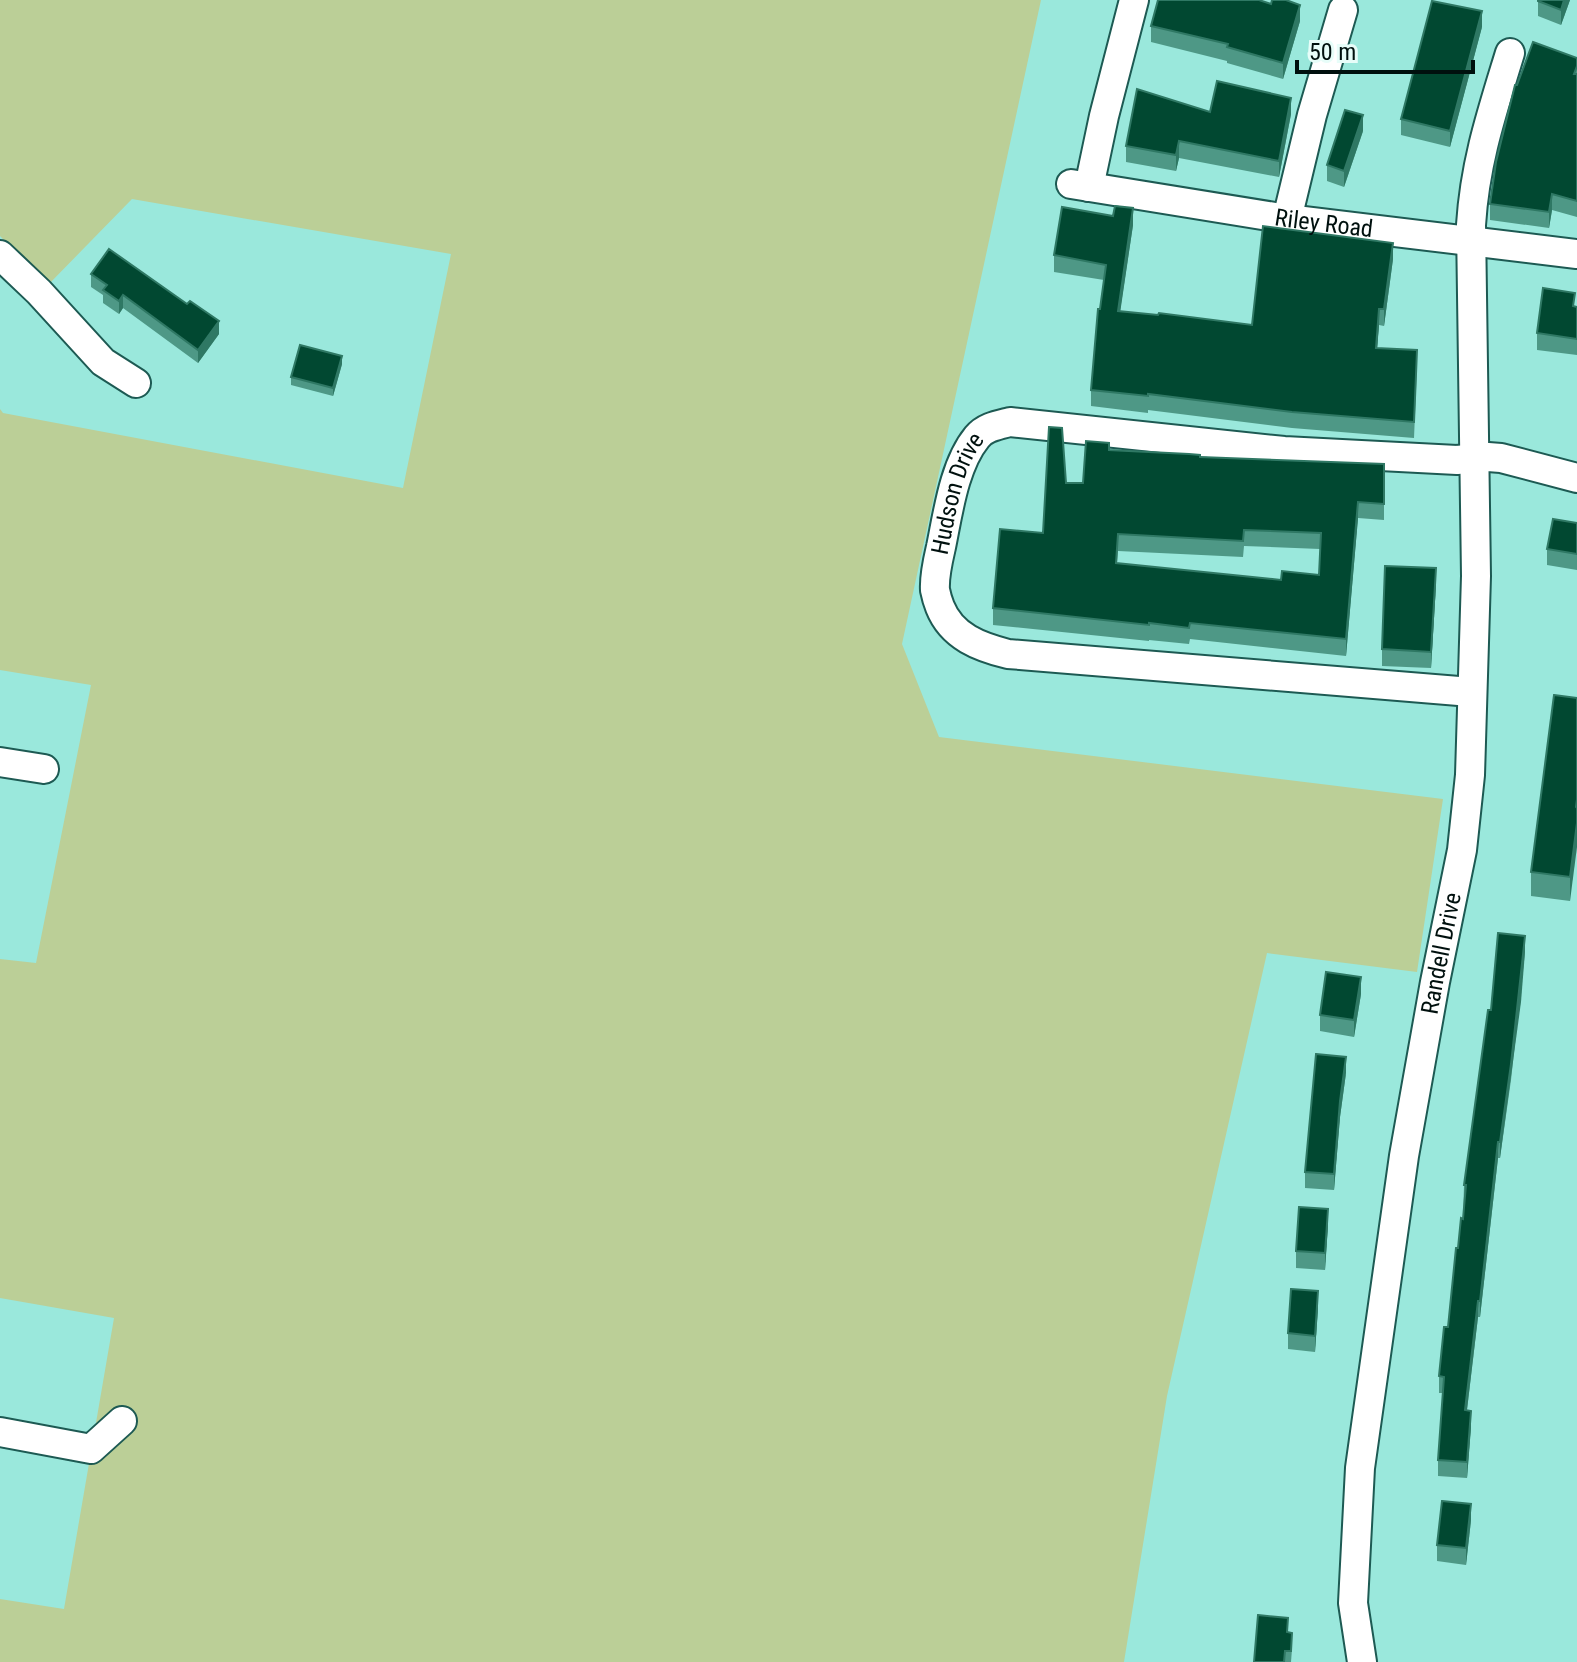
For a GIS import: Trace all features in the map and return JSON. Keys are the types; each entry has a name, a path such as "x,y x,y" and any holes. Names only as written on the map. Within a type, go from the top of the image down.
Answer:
{"street":[{"name":"Riley Road","path":"1134,0 1104,116 1080,185 1287,219 1577,254"},
{"path":"1287,219 1312,115 1343,10"},
{"name":"Randell Drive","path":"1362,1662 1353,1603 1360,1468 1404,1156 1462,850 1470,775 1476,576 1473,190 1482,145 1510,53"},
{"path":"0,255 39,292 103,362 136,383"},
{"name":"Hudson Drive","path":"1471,692 1008,654 967,640 950,624 941,609 935,588 948,511 965,457 979,435 1010,422 1284,451 1457,460 1501,458 1577,478"},
{"path":"0,762 44,769"},
{"path":"0,1432 91,1449 122,1421"}],"green space":[{"path":"0,0 1041,0 902,644 939,737 1443,799 1417,972 1267,953 1167,1396 1124,1662 0,1662 0,1599 64,1609 114,1318 0,1298 0,959 36,963 91,685 0,670 0,409 3,413 403,488 451,254 132,199 47,286 0,236"}],"building":[{"path":"1158,0 1259,0 1271,4 1272,0 1286,0 1300,5 1283,63 1227,47 1228,44 1151,26"},
{"path":"1538,0 1564,0 1561,10"},
{"path":"1432,1 1482,11 1450,131 1401,119"},
{"path":"1533,42 1577,58 1574,74 1577,74 1577,201 1552,194 1549,212 1490,204 1496,162 1515,85"},
{"path":"1217,81 1291,98 1279,161 1179,141 1176,155 1126,146 1137,89 1210,112"},
{"path":"1345,110 1363,115 1344,171 1327,165"},
{"path":"1115,206 1133,208 1118,311 1252,325 1263,226 1393,243 1384,309 1379,309 1376,348 1417,350 1414,422 1091,390 1098,309 1106,265 1054,255 1062,207 1113,216"},
{"path":"109,249 187,304 190,301 219,321 198,350 123,295 119,301 103,290 107,285 91,274"},
{"path":"1543,288 1575,293 1573,306 1577,307 1577,339 1537,333"},
{"path":"300,345 342,356 333,388 291,377"},
{"path":"1049,427 1062,428 1066,483 1083,483 1086,441 1109,443 1109,450 1384,464 1384,504 1358,502 1346,639 1190,623 1189,628 1149,625 993,608 1000,529 1043,533","holes":["1244,530 1321,533 1319,575 1282,571 1281,580 1116,563 1118,534 1243,541"]},
{"path":"1553,519 1577,523 1577,554 1547,549"},
{"path":"1385,566 1436,568 1431,652 1382,649"},
{"path":"1554,695 1577,698 1577,823 1570,877 1531,872"},
{"path":"1498,933 1525,936 1465,1410 1471,1411 1467,1462 1438,1460 1444,1377 1439,1376 1444,1327 1448,1327 1456,1248 1463,1219 1464,1185 1488,1010 1491,1010"},
{"path":"1326,972 1361,977 1354,1020 1320,1015"},
{"path":"1316,1054 1346,1057 1334,1174 1305,1172"},
{"path":"1299,1207 1328,1209 1325,1253 1296,1251"},
{"path":"1291,1289 1318,1291 1315,1336 1288,1333"},
{"path":"1442,1501 1471,1504 1466,1548 1437,1545"},
{"path":"1258,1615 1288,1618 1287,1632 1292,1633 1291,1651 1285,1651 1284,1662 1254,1662"}]}
